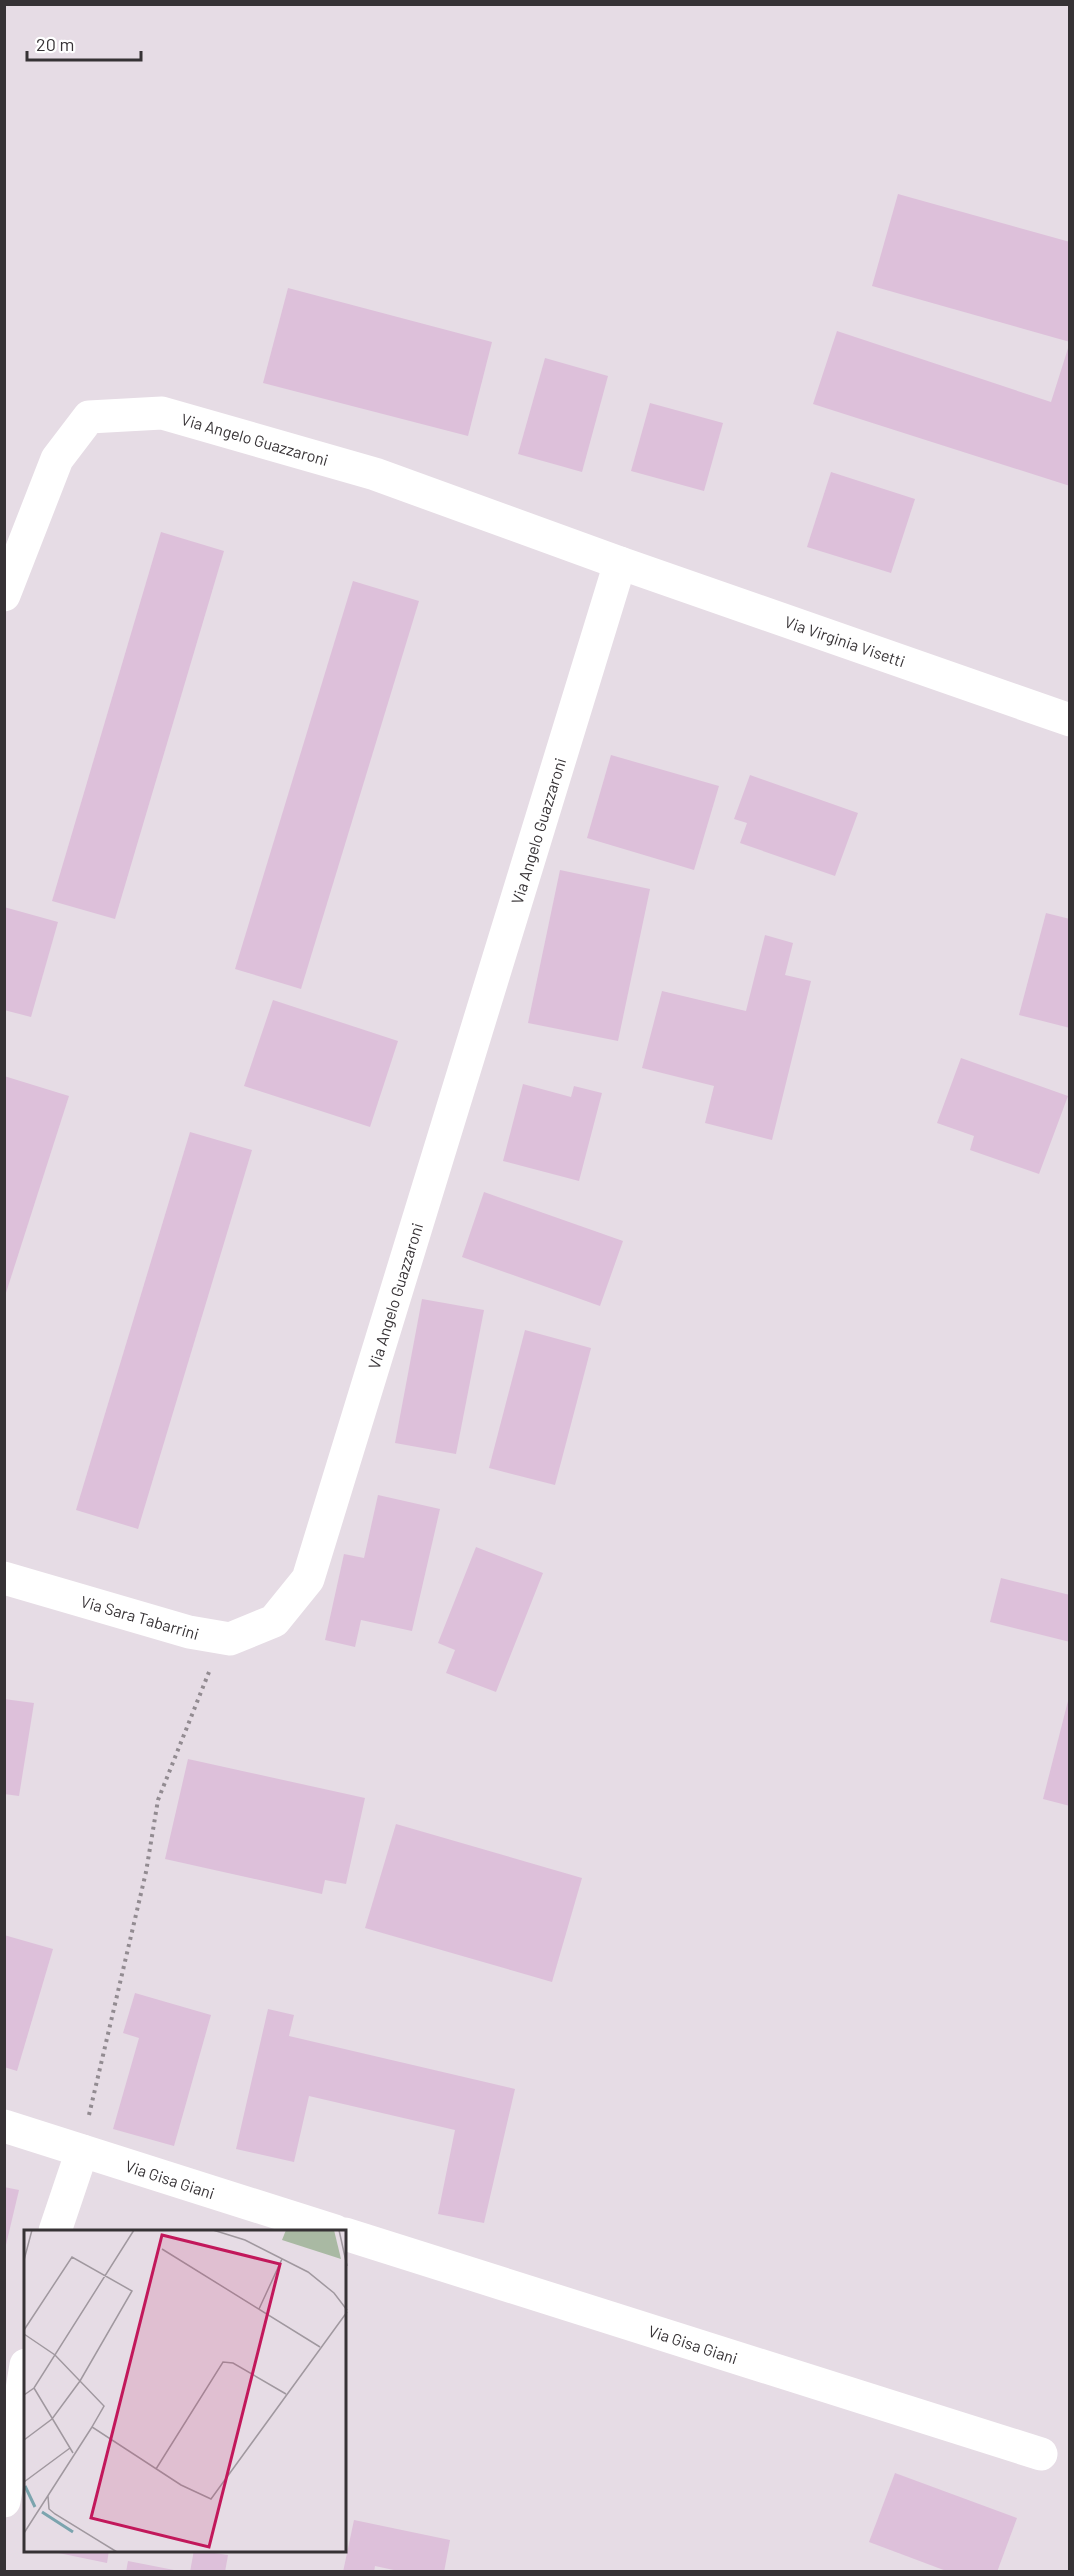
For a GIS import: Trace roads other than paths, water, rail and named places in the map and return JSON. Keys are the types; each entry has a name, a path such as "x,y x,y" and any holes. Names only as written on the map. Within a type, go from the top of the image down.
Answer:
{"street":[{"name":"Via Angelo Guazzaroni","path":"4,595 57,459 89,417 162,413 375,474 620,563 308,1579 274,1620 230,1640"},
{"name":"Via Virginia Visetti","path":"620,563 1070,720"},
{"name":"Via Sara Tabarrini","path":"4,1578 189,1632 230,1640"},
{"name":"Via Gisa Giani","path":"4,2127 332,2230"},
{"path":"55,2230 82,2151"},
{"name":"Via Gisa Giani","path":"346,2234 1041,2454"},
{"path":"4,2501 24,2378"}]}
